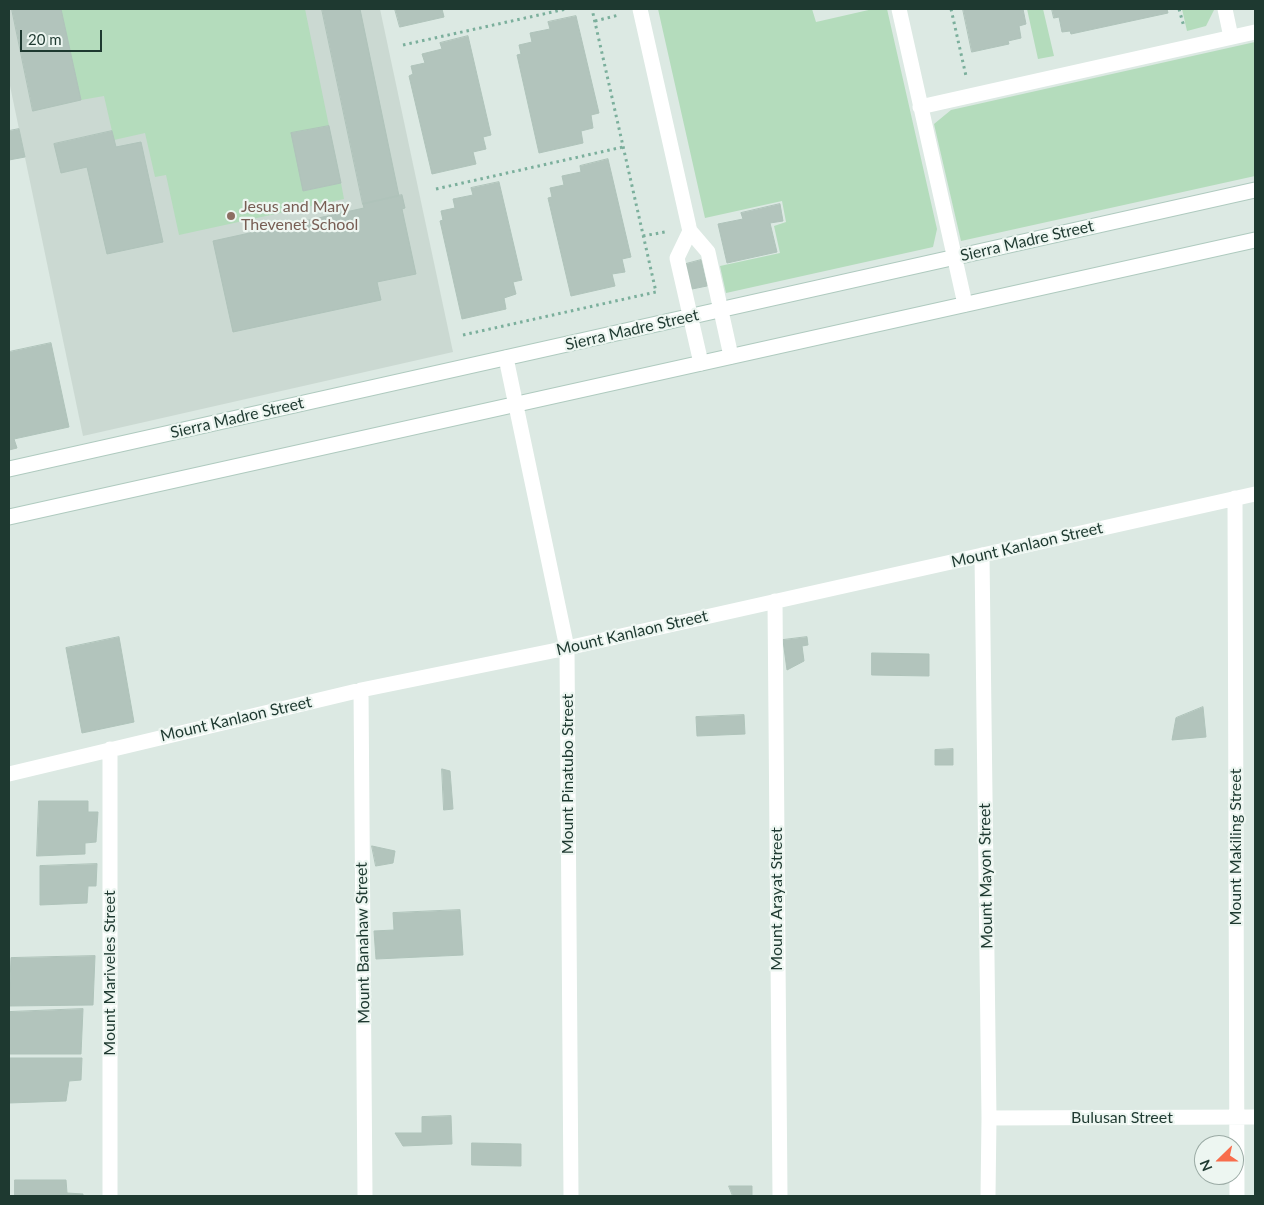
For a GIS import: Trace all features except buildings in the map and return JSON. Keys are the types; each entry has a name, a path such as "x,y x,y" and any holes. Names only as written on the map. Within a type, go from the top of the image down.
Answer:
{"street":[{"path":"640,9 690,231 708,252 731,356"},
{"path":"898,9 965,304"},
{"path":"1225,9 1231,37"},
{"path":"920,106 1255,32"},
{"name":"Sierra Madre Street","path":"9,469 1255,190"},
{"path":"690,231 677,258 701,363"},
{"path":"9,517 1255,240"},
{"name":"Mount Pinatubo Street","path":"506,358 567,648 571,1196"},
{"name":"Mount Kanlaon Street","path":"9,774 360,690 567,648 1255,494"},
{"name":"Mount Makiling Street","path":"1235,498 1237,1196"},
{"name":"Mount Mayon Street","path":"982,555 989,1118 988,1196"},
{"name":"Mount Arayat Street","path":"775,601 780,1196"},
{"name":"Mount Banahaw Street","path":"360,690 365,1196"},
{"name":"Mount Mariveles Street","path":"110,749 110,1196"},
{"name":"Bulusan Street","path":"989,1118 1255,1117"}],"path":[{"path":"403,45 566,9"},
{"path":"463,335 656,292 592,9"},
{"path":"951,9 970,95"},
{"path":"436,189 623,147"}],"shaded area":[{"name":"Jesus and Mary Thevenet School","path":"9,9 380,9 453,352 83,436 9,81"}],"green space":[{"path":"61,9 305,9 329,126 292,134 304,191 341,183 344,199 179,235 166,175 155,177 145,133 114,140 104,96 81,100"},
{"path":"658,9 812,9 816,22 873,9 887,9 937,229 933,247 726,293 720,266 780,253 774,226 786,222 782,201 705,218"},
{"path":"1027,9 1043,9 1054,56 1038,59"},
{"path":"1182,9 1214,10 1206,26 1187,31"},
{"path":"1255,42 1255,176 961,241 934,124 951,110"}],"place":[{"name":"Jesus and Mary Thevenet School","path":"231,216"}]}
